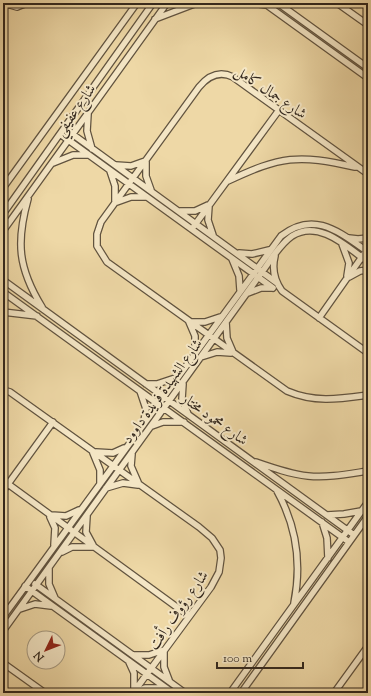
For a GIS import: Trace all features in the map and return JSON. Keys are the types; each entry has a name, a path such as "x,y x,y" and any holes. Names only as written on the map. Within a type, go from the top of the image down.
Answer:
{"street":[{"path":"3,4 17,7 26,3"},
{"path":"3,188 137,3"},
{"name":"شارع عفيفي","path":"3,214 153,3"},
{"name":"شارع عفيفي","path":"3,231 167,3"},
{"path":"155,19 197,3"},
{"path":"251,3 265,4 368,78"},
{"path":"337,3 368,25"},
{"path":"281,4 368,68"},
{"name":"شارع جمال كامل","path":"368,174 233,77 221,74 212,76 199,87 101,222 97,234 97,246 103,258 277,385 298,396 322,400 368,395"},
{"path":"192,229 279,110"},
{"path":"88,113 87,131 92,149"},
{"path":"64,128 277,283"},
{"path":"60,134 272,288"},
{"path":"51,164 73,155 89,155"},
{"path":"226,182 264,165 293,159 323,160 358,167"},
{"path":"114,164 131,166 147,160 146,176 152,192"},
{"path":"109,170 115,186 115,204 131,197 148,198"},
{"path":"30,194 21,223 21,253 28,281 44,310"},
{"path":"179,211 195,211 210,204"},
{"path":"210,204 208,220 213,236"},
{"name":"شارع الشهيدة فريدة داوود","path":"3,617 252,273 287,231 302,225 313,224 325,226 345,236 367,251"},
{"name":"شارع الشهيدة فريدة داوود","path":"3,631 258,277 275,254 292,236 307,231 324,233 341,242 368,262"},
{"path":"345,236 358,239 368,238"},
{"path":"341,242 348,256 349,271 347,278"},
{"path":"235,252 252,254 270,250"},
{"path":"319,318 367,251"},
{"path":"275,254 273,271 277,283 282,291"},
{"path":"230,257 237,269 240,290"},
{"path":"347,278 360,271 368,270"},
{"name":"شارع محمود مختار","path":"3,280 354,535"},
{"path":"246,294 261,288 272,288 282,291 368,353"},
{"name":"شارع محمود مختار","path":"3,292 349,542"},
{"path":"3,312 37,316"},
{"path":"195,352 195,336 189,322 205,322 220,317"},
{"path":"201,357 217,352 233,353 227,338 226,322"},
{"path":"144,383 164,383 177,377"},
{"path":"183,381 182,399 189,416"},
{"path":"3,390 10,392 92,451 99,453 113,453 126,447"},
{"path":"140,390 146,409 144,422"},
{"path":"3,491 53,422"},
{"path":"150,427 163,422 184,422"},
{"path":"92,451 99,463 99,484"},
{"name":"شارع رؤوف رأفت","path":"92,451 212,538 220,550 221,558 219,572 211,587 133,693"},
{"path":"132,452 131,459 133,473 140,485"},
{"path":"251,460 288,472 309,476 329,476 368,471"},
{"path":"106,488 123,483 140,485"},
{"path":"8,484 189,616"},
{"path":"276,489 291,520 296,542 298,570 294,604"},
{"path":"230,693 368,502"},
{"path":"49,515 66,516 81,510"},
{"path":"326,515 344,514 362,510"},
{"path":"87,514 86,532 94,547"},
{"path":"49,515 55,528 56,535 52,549"},
{"path":"241,693 368,516"},
{"path":"321,521 327,538 328,558"},
{"path":"58,554 72,547 94,547"},
{"path":"49,567 49,584 56,600"},
{"path":"30,580 185,693"},
{"path":"26,586 173,693"},
{"path":"18,610 35,604 54,606"},
{"path":"334,693 368,646"},
{"path":"132,654 149,655 165,650 164,667 170,682"},
{"path":"3,658 4,664 45,693"},
{"path":"128,660 134,673 133,693 152,687 166,688"}]}
